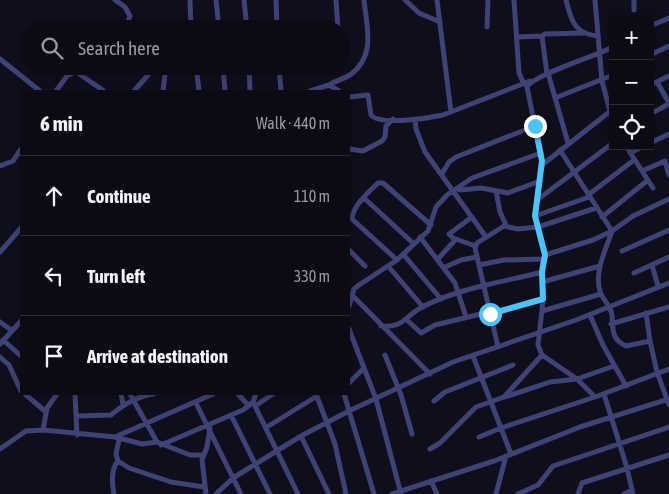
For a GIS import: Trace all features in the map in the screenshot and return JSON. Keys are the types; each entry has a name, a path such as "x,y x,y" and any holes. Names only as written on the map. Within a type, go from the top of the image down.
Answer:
{"street":[{"path":"115,0 125,6 130,16 129,20"},
{"path":"190,0 190,20"},
{"path":"216,0 218,20"},
{"path":"244,0 246,20"},
{"path":"276,0 277,20"},
{"path":"336,0 337,20"},
{"path":"350,74 365,59 368,44 364,0"},
{"path":"405,0 419,13 440,22"},
{"path":"437,0 451,112"},
{"path":"487,27 488,0"},
{"path":"514,0 519,73 524,84"},
{"path":"566,0 576,26 583,33"},
{"path":"595,0 602,81 608,110"},
{"path":"634,0 634,10"},
{"path":"654,24 669,18"},
{"path":"517,37 583,33 598,36"},
{"path":"542,36 554,98 568,143"},
{"path":"654,53 669,46"},
{"path":"350,97 368,95 374,118 380,120 415,119 451,112 609,49"},
{"path":"0,58 20,74"},
{"path":"21,75 39,90"},
{"path":"57,89 69,75"},
{"path":"81,75 103,90"},
{"path":"135,90 148,75"},
{"path":"163,90 165,75"},
{"path":"197,75 199,90"},
{"path":"224,75 225,90"},
{"path":"249,75 250,90"},
{"path":"280,75 281,90"},
{"path":"313,90 329,85 349,75"},
{"path":"654,83 669,76"},
{"path":"554,98 609,77"},
{"path":"531,81 526,90 541,153 542,165 535,216 544,257 542,272 543,299 538,345 542,355 577,379 595,397"},
{"path":"654,112 669,104 657,82"},
{"path":"329,85 337,90"},
{"path":"542,165 612,105"},
{"path":"350,148 363,152 382,142 385,137 386,126 393,119"},
{"path":"415,119 421,145 456,190 472,218 486,237"},
{"path":"442,174 449,162 456,157 535,126"},
{"path":"654,142 669,134"},
{"path":"537,200 609,145"},
{"path":"0,166 13,161 20,150"},
{"path":"560,150 612,231"},
{"path":"628,150 653,188"},
{"path":"630,153 636,150"},
{"path":"350,302 352,295 359,285 397,260 431,225 436,207 442,199 477,176 541,153"},
{"path":"535,216 589,196 634,160"},
{"path":"642,171 667,160 669,175"},
{"path":"602,217 648,180"},
{"path":"456,190 481,188 508,193 540,181"},
{"path":"397,260 353,221 353,213 378,183 383,183 431,225"},
{"path":"496,191 500,212 506,225 518,229 538,227 596,208"},
{"path":"364,198 414,244"},
{"path":"479,266 504,260 544,257 593,240 612,231 633,216 669,199"},
{"path":"455,240 449,234 472,218"},
{"path":"475,246 506,225"},
{"path":"0,252 20,229"},
{"path":"622,251 669,230"},
{"path":"612,231 598,275 601,294 612,314 611,324 614,337 626,346 650,341"},
{"path":"420,237 444,267 460,292 466,317"},
{"path":"438,259 455,240 460,239 475,246"},
{"path":"475,246 498,346"},
{"path":"350,251 366,266"},
{"path":"404,254 441,299"},
{"path":"444,267 461,260 477,257"},
{"path":"634,273 669,257"},
{"path":"652,265 658,286"},
{"path":"388,266 423,307"},
{"path":"542,282 600,266"},
{"path":"381,326 396,327 423,307 460,292 542,272"},
{"path":"216,494 233,478 301,436 350,410 473,356 609,308 669,282"},
{"path":"542,311 601,294"},
{"path":"352,295 430,374"},
{"path":"406,319 421,333 435,325 543,299"},
{"path":"611,324 669,307"},
{"path":"392,494 509,455 580,428 669,401 657,372 646,313"},
{"path":"590,315 614,366 626,386"},
{"path":"0,322 12,330"},
{"path":"20,323 2,342 20,355"},
{"path":"350,337 376,399 400,492"},
{"path":"385,355 399,388 412,434"},
{"path":"504,397 542,355"},
{"path":"473,356 501,428 509,455 496,494"},
{"path":"0,357 9,365 20,389"},
{"path":"434,401 445,392 513,366"},
{"path":"430,449 440,443 469,412 491,401 550,382 577,379 614,366"},
{"path":"350,382 363,369"},
{"path":"479,437 604,394 657,372 669,369"},
{"path":"604,394 627,468 632,492 624,494"},
{"path":"26,395 46,412"},
{"path":"43,430 46,412 56,395"},
{"path":"75,395 77,434"},
{"path":"121,395 123,404"},
{"path":"130,395 159,444"},
{"path":"77,416 111,415 123,404 143,395"},
{"path":"117,439 147,423 211,395"},
{"path":"239,395 252,405 267,426 298,494"},
{"path":"252,405 256,395"},
{"path":"159,444 208,426 271,395"},
{"path":"267,426 316,395 328,422 346,494"},
{"path":"344,395 374,494"},
{"path":"196,403 241,494"},
{"path":"231,414 270,494"},
{"path":"206,494 204,486 204,455 208,426"},
{"path":"518,494 538,485 553,466 669,427"},
{"path":"0,449 26,431 43,430 142,444 159,444 190,454 204,455"},
{"path":"301,436 329,494"},
{"path":"117,439 116,454 118,461 129,468 147,472 171,482 204,486"},
{"path":"578,494 582,483 669,455"},
{"path":"114,494 112,483 114,465 118,461"},
{"path":"432,481 436,494"}],"route":[{"path":"490,314 543,299 542,261 545,255 535,216 542,161 535,126"}]}
